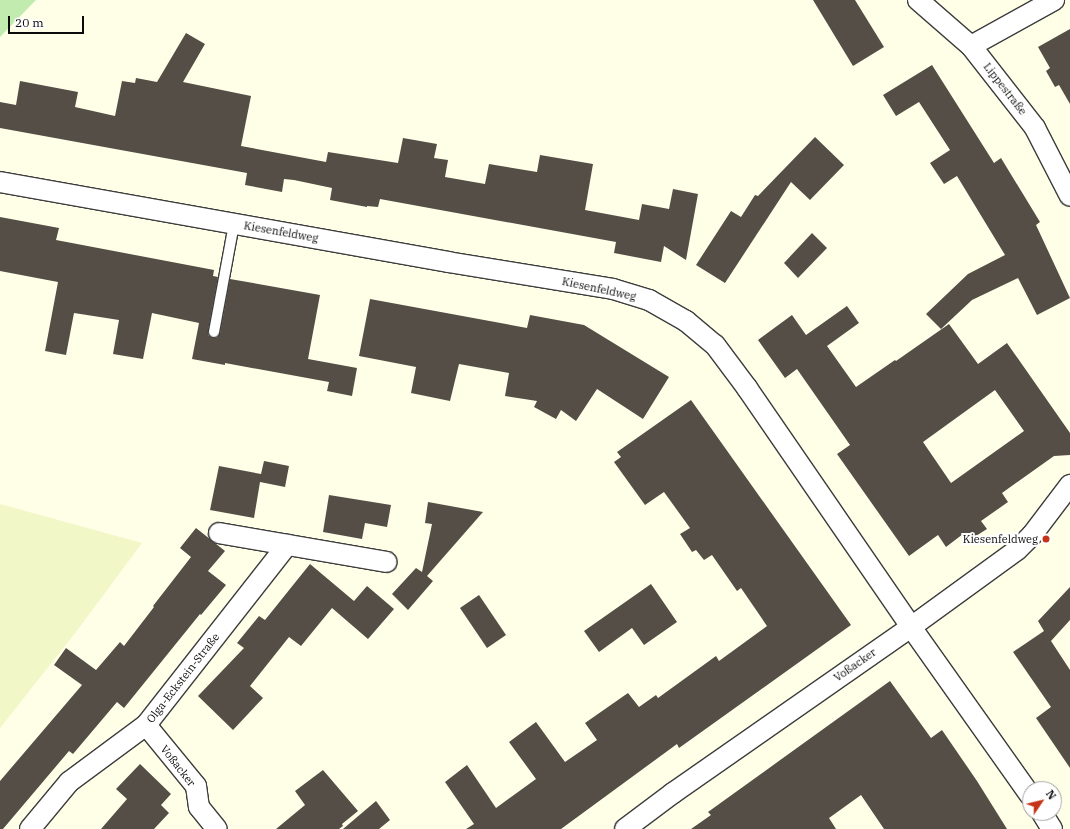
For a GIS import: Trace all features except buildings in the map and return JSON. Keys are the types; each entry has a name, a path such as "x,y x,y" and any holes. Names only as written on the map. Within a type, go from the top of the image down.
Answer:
{"street":[{"name":"Lippestraße","path":"918,0 971,46 1035,128 1070,196"},
{"path":"971,46 1054,0"},
{"name":"Kiesenfeldweg","path":"0,182 613,289 649,300 686,321 714,345 747,388 911,627 1022,784"},
{"name":"Voßacker","path":"625,829 673,793 911,627 1017,550 1032,535 1070,485"},
{"path":"219,532 387,562"},
{"name":"Olga-Eckstein-Straße","path":"30,829 69,782 146,725 287,545"},
{"name":"Voßacker","path":"146,725 196,786 199,807 217,829"}],"lane":[{"path":"214,332 234,224"}],"green space":[{"path":"0,0 36,0 0,37"},
{"path":"0,504 142,543 76,632 0,728"}],"place":[{"name":"Kiesenfeldweg","path":"1046,539"}]}
